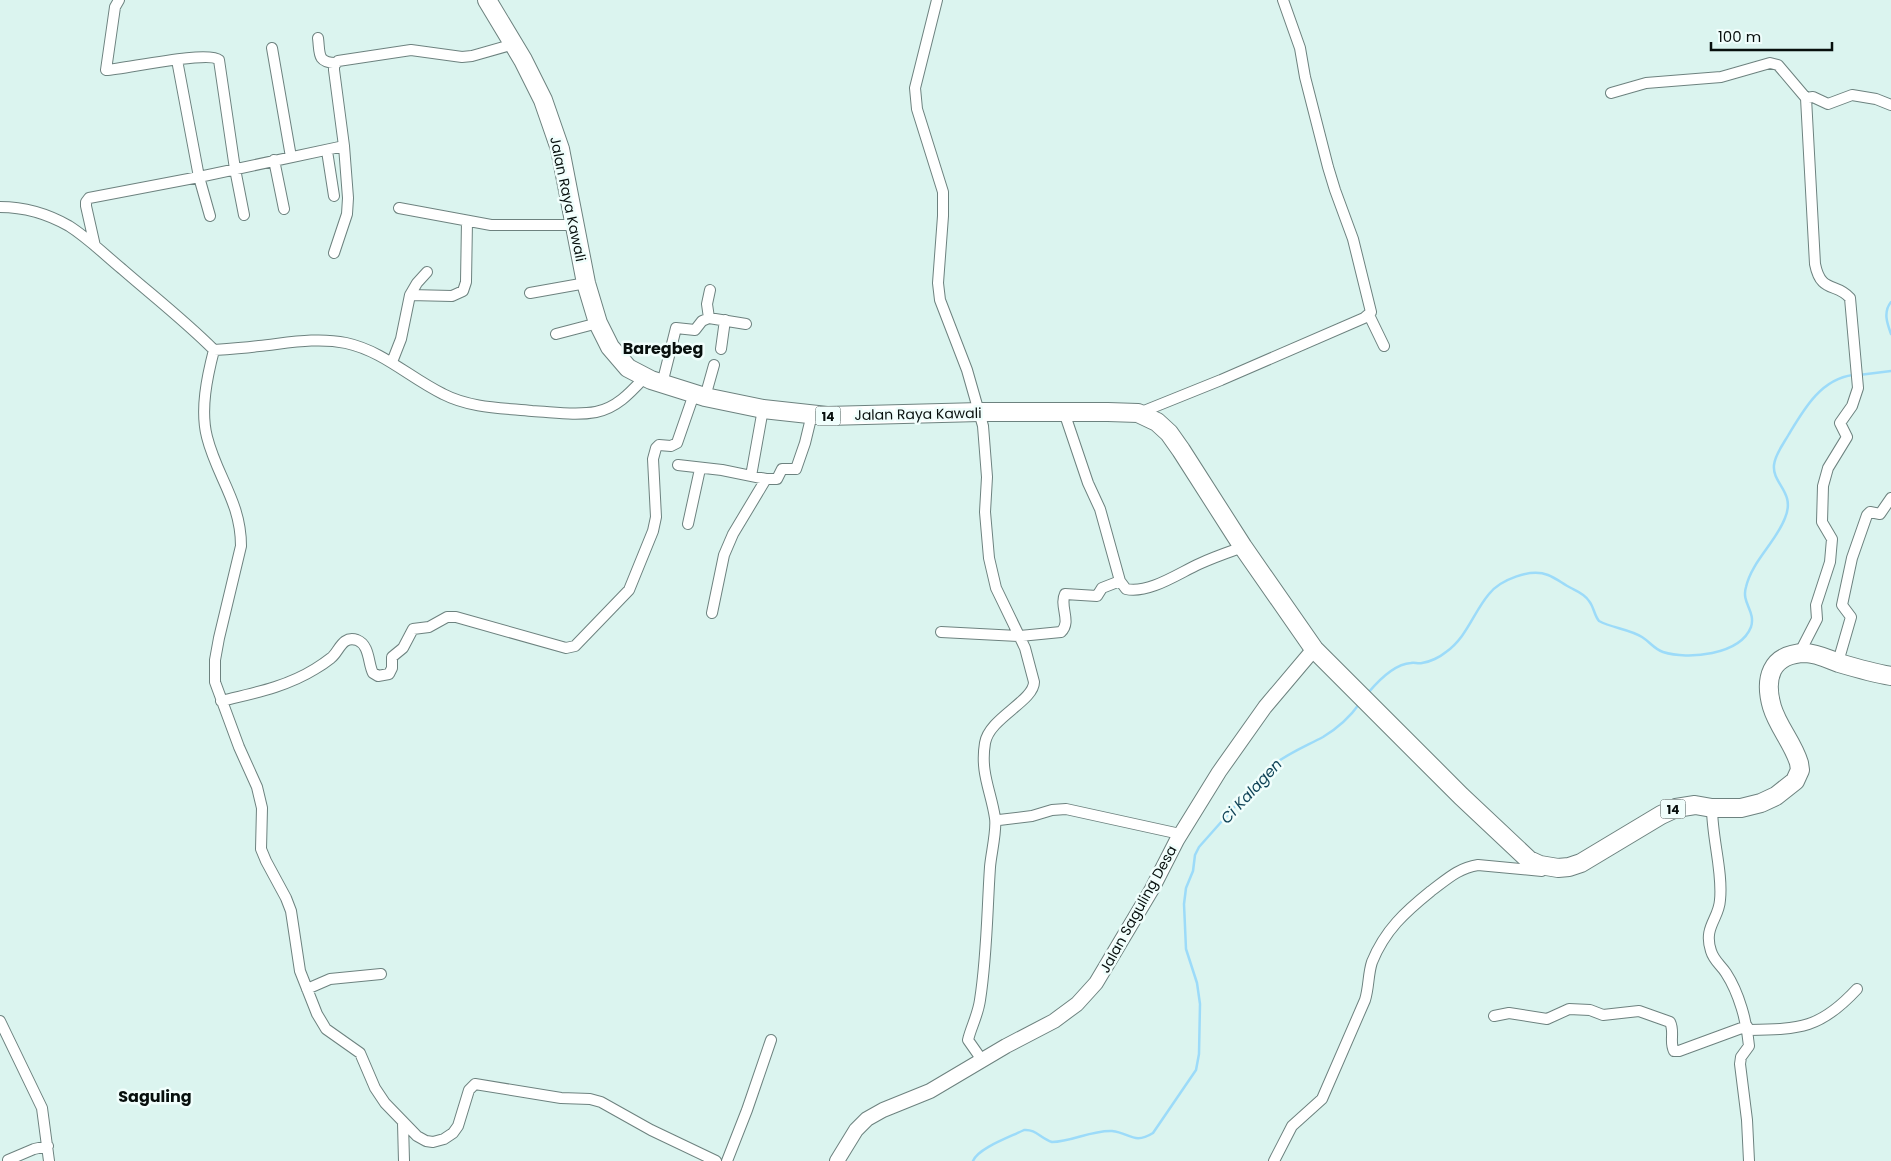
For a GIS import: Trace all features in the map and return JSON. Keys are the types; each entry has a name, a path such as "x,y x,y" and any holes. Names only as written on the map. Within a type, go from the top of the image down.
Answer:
{"highway":[{"name":"Jalan Raya Kawali","path":"487,0 514,44 543,100 560,149 586,283 598,323 610,347 628,368 662,384 700,395 763,409 827,416 980,412 1138,413 1157,422 1169,433 1243,547 1314,649"},
{"name":"14","path":"1314,649 1529,860 1549,867 1569,867 1588,859 1676,808 1695,806 1741,808 1752,806 1776,796 1787,788 1798,777 1800,770 1797,756 1777,720 1767,687 1770,673 1775,665 1789,656 1799,654"},
{"path":"1799,654 1805,653 1864,671 1891,676"}],"street":[{"path":"119,0 115,7 106,70 212,56 219,60 235,169 244,214"},
{"path":"937,0 915,88 917,109 943,192 938,283 940,300 967,370 980,412 985,439 987,477 985,512 989,558 996,588 1010,621 1020,636 1034,687 1029,694 996,724 986,740 984,752 985,779 995,818 981,993 976,1019 968,1039 982,1060"},
{"path":"1283,0 1300,48 1305,77 1335,190 1353,238 1370,305 1371,312 1369,315 1384,346"},
{"path":"318,38 321,59 325,62 336,63 354,58 410,50 462,57 514,44"},
{"path":"272,48 291,157"},
{"path":"177,60 199,177 210,216"},
{"path":"1611,93 1646,83 1721,77 1770,62 1778,65 1806,98 1815,264 1822,282 1850,298 1858,388 1852,406 1840,423 1847,437 1828,468 1823,486 1822,522 1832,539 1830,562 1816,605 1817,619 1799,654"},
{"path":"334,253 347,214 348,188 335,78 336,63"},
{"path":"1806,98 1813,97 1828,104 1852,95 1891,104"},
{"path":"95,246 86,206 89,198 327,151 344,146"},
{"path":"327,151 334,196"},
{"path":"274,160 284,209"},
{"path":"0,207 34,211 68,226 95,246 189,326 214,350 300,341 327,340 348,343 392,362 412,377 458,401 475,405 572,414 597,412 613,406 628,396 645,377"},
{"path":"399,208 467,221 506,226 575,225"},
{"path":"410,295 452,296 463,291 466,282 467,221"},
{"path":"392,362 401,339 410,295 417,283 427,272"},
{"path":"530,293 586,283"},
{"path":"709,318 707,304 710,290"},
{"path":"1138,413 1221,380 1369,315"},
{"path":"662,384 674,330 680,327 695,330 702,321 709,318 746,324"},
{"path":"721,349 725,320"},
{"path":"556,334 598,323"},
{"path":"214,350 204,411 206,436 215,463 238,515 241,530 241,546 215,660 215,682 257,787 262,808 261,849 291,911 300,970 317,1014 326,1029 360,1053 375,1088 385,1103 417,1136 426,1141 434,1142 444,1139 453,1133 458,1126 468,1090 475,1084 561,1098 590,1099 602,1102 650,1130 716,1161"},
{"path":"221,701 270,690 297,679 333,657 342,643 350,640 357,640 364,645 374,674 378,676 389,674 392,668 392,657 403,648 411,630 429,628 448,617 456,617 566,648 575,646 629,590 653,531 656,517 653,482 654,454 659,445 674,445 677,443 714,365"},
{"path":"751,476 763,409"},
{"path":"1064,412 1085,474 1100,509 1120,581 1126,589 1144,588 1162,582 1199,564 1243,547"},
{"path":"678,466 722,470 766,479 779,478 784,468 796,469 812,414"},
{"path":"688,524 700,469"},
{"path":"712,613 724,555 738,526 766,479"},
{"path":"1838,662 1851,617 1842,605 1856,540 1867,515 1870,512 1880,514 1891,498"},
{"path":"941,632 1020,636 1060,632 1066,623 1063,598 1065,594 1097,596 1102,588 1120,581"},
{"name":"Jalan Saguling Desa","path":"837,1161 856,1130 866,1119 930,1091 1054,1021 1076,1004 1096,983 1152,889 1180,834 1219,772 1265,707 1314,649"},
{"path":"1712,808 1720,901 1712,922 1709,942 1715,960 1731,981 1747,1028 1750,1046 1741,1057 1740,1064 1747,1120 1749,1161"},
{"path":"995,818 999,820 1032,816 1052,810 1066,809 1180,834"},
{"path":"1274,1161 1292,1126 1322,1100 1364,1000 1369,986 1372,962 1391,929 1410,907 1454,873 1470,866 1478,865 1543,871 1564,870 1569,867"},
{"path":"307,989 330,979 381,974"},
{"path":"1494,1016 1509,1013 1547,1019 1569,1009 1590,1010 1603,1015 1639,1011 1670,1022 1673,1028 1672,1048 1674,1051 1679,1051 1747,1028 1777,1029 1802,1026 1820,1021 1837,1009 1857,989"},
{"path":"0,1020 42,1108 49,1161"},
{"path":"727,1161 771,1040"},
{"path":"403,1123 404,1161"},
{"path":"8,1160 34,1149 48,1146"}],"waterway":[{"name":"Ci Kalagen","path":"1891,302 1886,314 1891,334"},
{"name":"Ci Kalagen","path":"1859,375 1891,371"},
{"name":"Ci Kalagen","path":"1368,693 1382,678 1399,666 1428,662 1444,654 1465,632 1489,594 1500,584 1524,574 1541,573 1548,575 1581,593 1591,603 1599,621 1637,634 1663,652 1699,655 1712,653 1736,644 1751,627 1752,616 1745,598 1749,578 1781,527 1788,509 1786,495 1774,472 1776,457 1807,405 1832,382 1853,375"},
{"name":"Ci Kalagen","path":"973,1161 976,1156 988,1147 1024,1130 1035,1132 1052,1142 1104,1131 1118,1132 1136,1138 1153,1133 1196,1070 1199,1054 1200,1004 1197,983 1186,949 1184,904 1186,888 1193,871 1195,855 1199,847 1269,768 1334,730 1348,718 1360,703"}],"district":[{"name":"Baregbeg","path":"663,348"},
{"name":"Saguling","path":"155,1096"}]}
